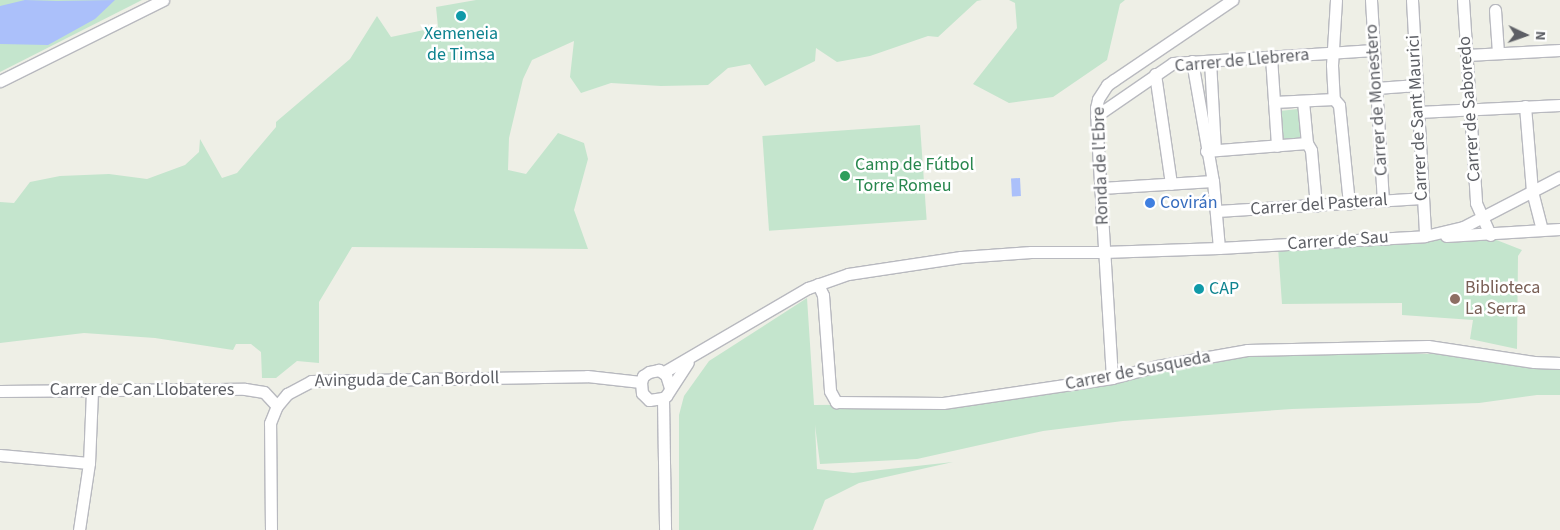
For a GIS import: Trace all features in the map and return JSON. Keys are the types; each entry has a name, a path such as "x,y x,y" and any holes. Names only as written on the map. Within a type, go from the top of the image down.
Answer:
{"street":[{"path":"0,81 163,0"},
{"name":"Ronda de l'Ebre","path":"1112,378 1096,116 1098,100 1107,85 1232,0"},
{"path":"1336,0 1334,98 1339,106 1349,203"},
{"name":"Carrer de Monestero","path":"1371,0 1383,201"},
{"name":"Carrer de Sant Maurici","path":"1412,0 1425,236"},
{"name":"Carrer de Saboredo","path":"1464,0 1476,203 1490,235"},
{"path":"1496,10 1498,53"},
{"name":"Carrer de Llebrera","path":"1096,116 1173,63 1374,50"},
{"path":"1467,55 1560,50"},
{"path":"1271,57 1276,146"},
{"path":"1192,61 1210,150"},
{"path":"1210,61 1210,150 1219,248"},
{"path":"1155,74 1171,184"},
{"path":"1376,88 1417,86"},
{"path":"1274,102 1334,98"},
{"path":"1303,101 1307,143 1311,150 1316,206"},
{"path":"1418,112 1560,104"},
{"path":"1525,106 1532,191 1542,230"},
{"path":"1210,150 1307,143"},
{"name":"Carrer de Sau","path":"1104,252 1219,248 1425,236 1463,227 1560,177"},
{"path":"1100,188 1213,181"},
{"name":"Carrer del Pasteral","path":"1217,211 1422,198"},
{"path":"1425,236 1490,235 1560,229"},
{"path":"664,372 808,288 848,274 961,257 1031,252 1104,252"},
{"name":"Carrer de Susqueda","path":"818,284 823,295 830,391 836,402 943,402 1112,378 1158,366 1247,350 1428,346 1534,362 1560,363"},
{"path":"665,530 663,398 690,358"},
{"path":"663,398 649,400 642,393 641,382 643,376 649,372 659,370 664,372 669,378 670,388"},
{"name":"Avinguda de Can Bordoll","path":"271,530 270,423 278,406 287,394 311,381 587,376 641,382"},
{"name":"Carrer de Can Llobateres","path":"0,391 245,389 264,392 278,406"},
{"path":"79,530 89,463 92,391"},
{"path":"0,455 89,463"}],"green space":[{"path":"0,0 142,0 0,72"},
{"path":"476,0 982,0 977,1 938,37 928,36 870,56 837,62 816,48 815,61 765,86 750,64 728,68 708,85 661,86 611,83 581,93 570,77 574,41 532,60 523,79 509,138 508,170 526,174 558,133 584,143 588,159 574,210 588,249 352,247 319,302 319,363 297,361 276,378 262,378 261,352 251,344 236,344 233,350 155,338 84,333 0,343 0,202 14,203 30,182 60,176 109,174 147,179 185,165 199,152 200,139 222,178 237,173 276,127 276,122 350,59 377,16 391,37 438,27 436,7"},
{"path":"1009,0 1125,0 1120,4 1107,60 1053,97 1009,103 973,84 1017,28 1015,3"},
{"path":"1298,109 1301,138 1283,140 1280,111"},
{"name":"Camp de Fútbol Torre Romeu","path":"920,125 927,220 769,231 762,136"},
{"path":"1494,239 1522,250 1518,256 1517,349 1470,339 1473,320 1402,315 1402,303 1282,304 1278,247"},
{"path":"807,298 814,405 940,404 1230,356 1306,352 1437,354 1560,368 1560,395 1537,395 1479,403 1292,409 1123,421 1043,431 917,459 820,464 815,425 817,469 853,473 953,462 859,483 825,500 813,530 679,530 679,415 684,396 709,361"}],"water":[{"path":"25,0 115,0 95,19 48,45 0,44 0,6"},
{"path":"1011,178 1020,178 1021,196 1012,196"}],"place":[{"name":"Xemeneia de Timsa","path":"461,16"},
{"name":"Camp de Fútbol Torre Romeu","path":"845,176"},
{"name":"Covirán","path":"1150,203"},
{"name":"CAP","path":"1199,289"},
{"name":"Biblioteca La Serra","path":"1455,299"}]}
